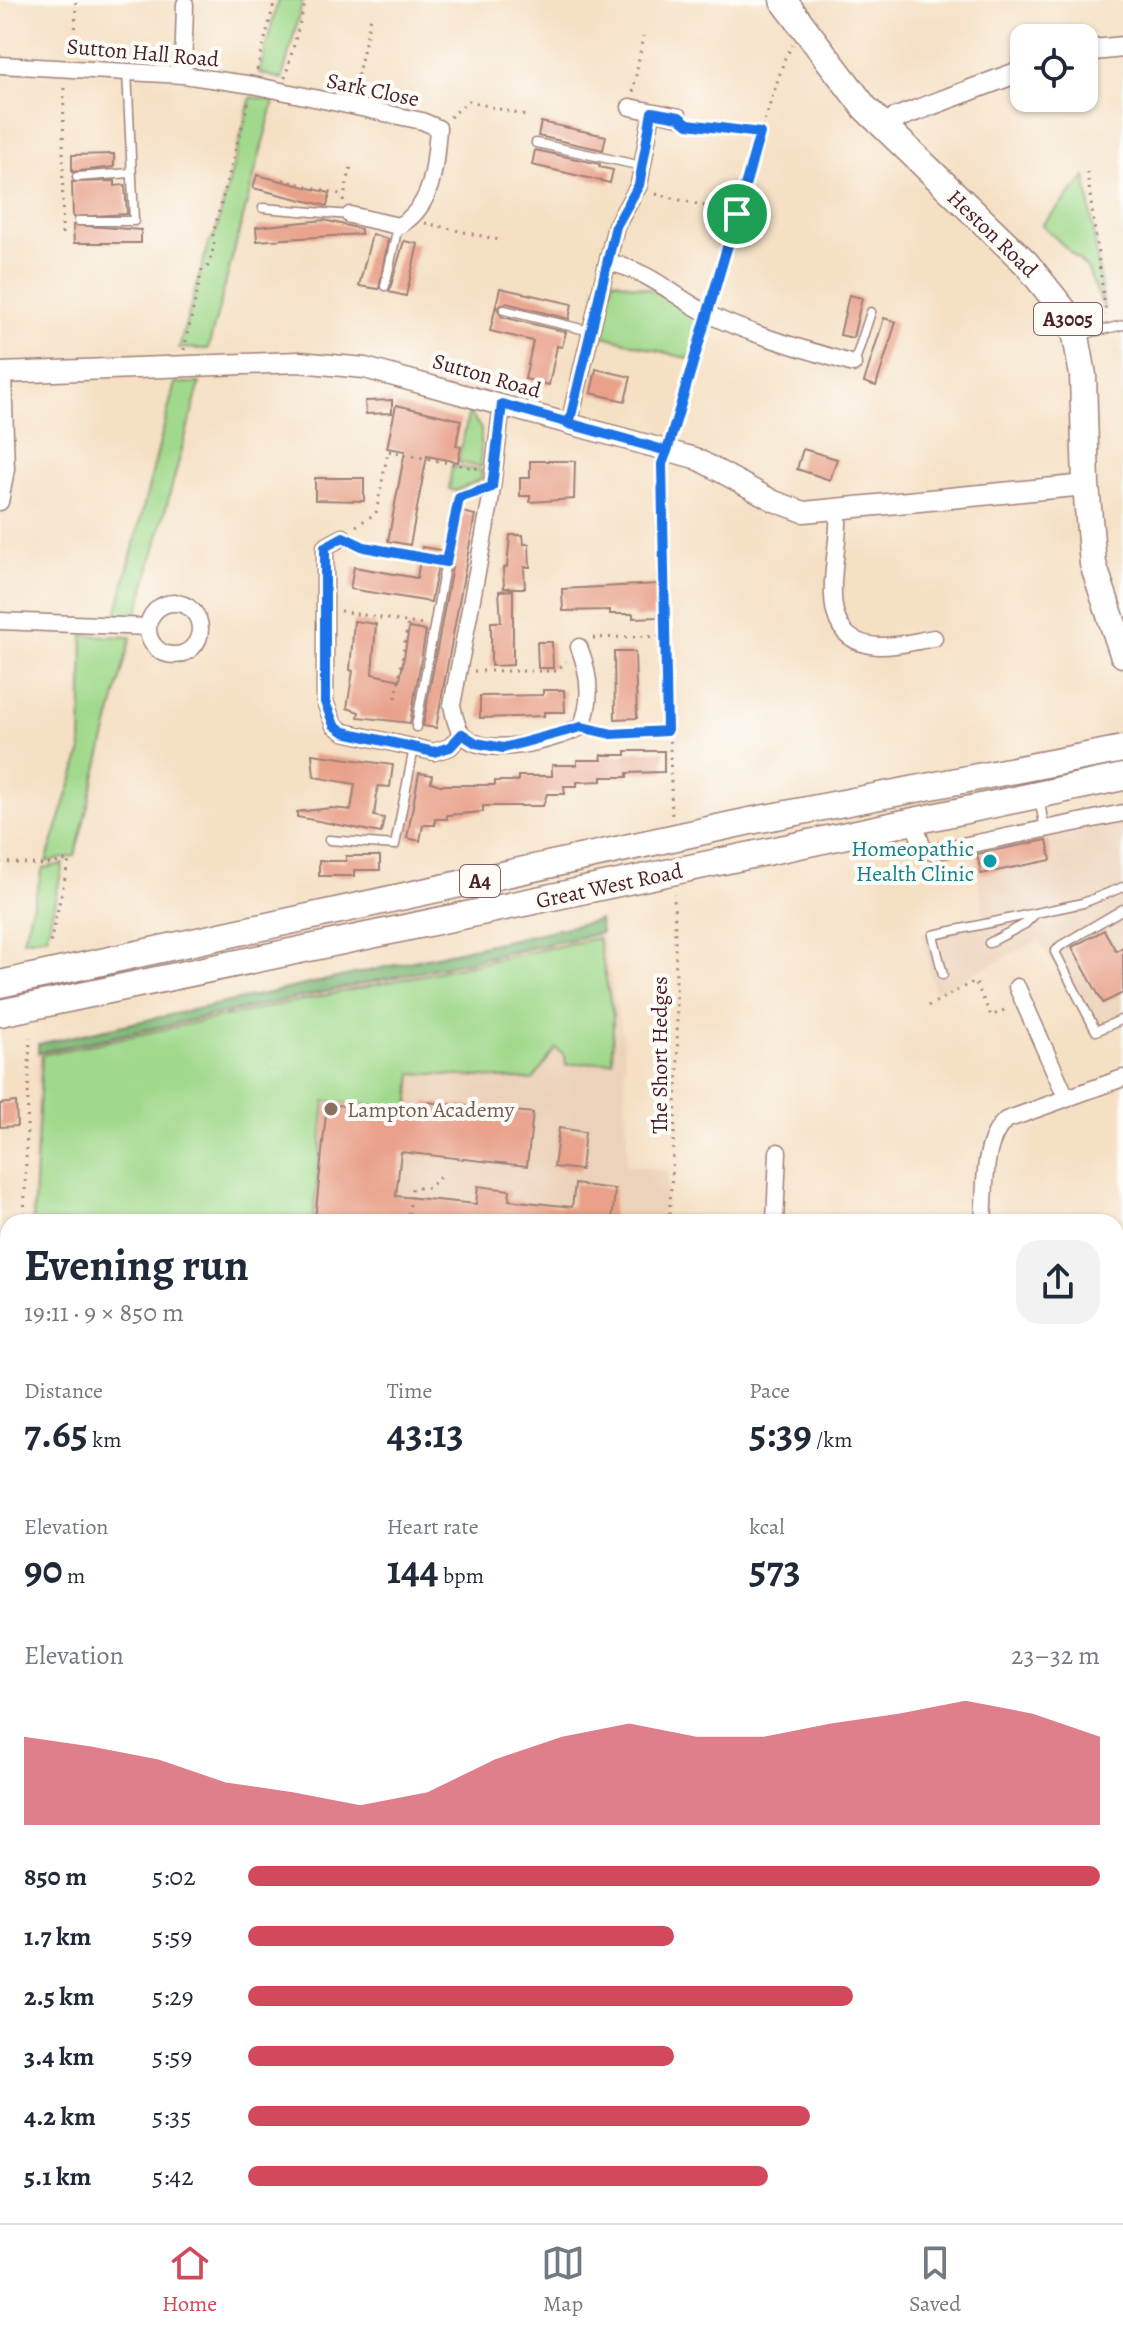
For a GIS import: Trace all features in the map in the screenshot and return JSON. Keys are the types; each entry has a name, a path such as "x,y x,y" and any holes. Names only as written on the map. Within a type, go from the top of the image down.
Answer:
{"main road":[{"name":"Heston Road","path":"783,0 882,126 1045,283 1065,312 1076,336 1083,375 1086,485 1097,582 1123,652"},
{"name":"Great West Road","path":"0,984 721,827 1123,749"},
{"name":"Great West Road","path":"0,1013 917,832 1038,794 1118,780"}],"street":[{"path":"183,75 185,2"},
{"path":"1098,50 1123,47"},
{"name":"Sutton Hall Road","path":"0,65 183,75 282,91"},
{"path":"882,126 1010,75"},
{"name":"Sark Close","path":"282,91 422,121 438,128 429,190 420,211 404,223"},
{"path":"631,101 652,112 679,117"},
{"path":"569,424 616,226 639,185 652,112"},
{"path":"345,215 404,223"},
{"path":"608,262 663,282 709,314 735,327 853,364"},
{"name":"Sutton Road","path":"2,373 323,362 400,376 667,451 720,469 794,509 838,511 1086,485"},
{"path":"0,502 6,469 2,373"},
{"path":"502,404 492,487 452,705 462,734 476,743 503,748 581,727 587,713 588,693 585,663 579,647"},
{"path":"838,511 831,603 835,619 864,643 880,646 934,638"},
{"path":"343,537 325,547 324,676 328,713 334,725 344,732 415,748 443,750 462,734"},
{"path":"0,621 148,627"},
{"name":"Great West Road","path":"917,832 923,849 933,852 1123,813"},
{"path":"1020,994 1067,1099"},
{"path":"984,1214 990,1146 995,1130 1006,1120 1123,1078"},
{"path":"775,1214 778,1152"}],"lane":[{"path":"79,221 134,221 127,71"},
{"path":"536,143 642,166"},
{"path":"77,177 131,173"},
{"path":"263,208 345,215"},
{"path":"385,286 404,223"},
{"path":"504,310 591,331"},
{"path":"853,364 871,312"},
{"path":"1076,336 1123,325"},
{"path":"416,727 459,498 492,487"},
{"path":"329,840 395,845 415,748"},
{"path":"1038,794 1045,830"},
{"path":"943,975 933,935 1083,903 1123,887"},
{"path":"1123,909 1055,952 1096,1031 1123,1019"},
{"path":"989,943 1025,924 1036,913"}],"path":[{"path":"62,234 76,0"},
{"path":"183,366 185,337 202,270 208,266 214,246 213,234 275,0"},
{"path":"282,91 306,0"},
{"path":"350,108 371,17"},
{"path":"672,821 667,731 662,464 709,314 760,133 785,58 803,29"},
{"path":"631,101 643,36"},
{"path":"438,128 469,101 530,117"},
{"path":"679,117 688,124 760,133"},
{"path":"345,215 344,195 352,162"},
{"path":"1087,172 1107,320"},
{"path":"283,180 344,195"},
{"path":"656,194 737,214"},
{"path":"404,223 499,240"},
{"path":"446,562 364,547 343,537 376,513 388,451 484,469"},
{"path":"332,610 435,627"},
{"path":"396,698 408,622"},
{"path":"458,671 557,671 579,647 596,636 665,636"},
{"path":"581,727 612,734 667,731"},
{"path":"0,862 43,865 69,860 50,944"},
{"name":"The Short Hedges","path":"669,1214 678,1069 673,889"},
{"path":"928,1006 975,981 991,1016 1020,994"},
{"path":"24,1214 30,1037"},
{"path":"409,1214 412,1188 428,1188 440,1177"}],"shaded area":[{"path":"1123,821 1123,1024 1094,1038 1039,940 935,993 922,932 984,919 974,852"},
{"name":"Lampton Academy","path":"601,933 624,1041 627,1165 668,1171 664,1214 30,1214 38,1053"}],"green space":[{"path":"278,0 303,0 282,79 259,73"},
{"path":"251,97 274,101 208,349 179,348 208,245 216,232"},
{"path":"1086,177 1104,309 1087,268 1042,225"},
{"path":"613,280 655,291 700,319 689,359 600,335"},
{"path":"175,383 200,383 136,618 116,615"},
{"path":"469,411 481,429 481,467 458,462"},
{"path":"452,466 482,471 481,479 456,491 449,489"},
{"path":"83,635 131,637 75,856 46,862 81,753"},
{"path":"63,864 47,936 23,940 43,868"},
{"path":"599,920 601,933 38,1053 38,1044"},
{"name":"Lampton Academy","path":"598,938 613,1016 612,1061 566,1065 565,1056 556,1048 533,1080 412,1073 409,1109 325,1101 314,1214 33,1214 42,1055"}],"building":[{"path":"541,122 606,136 603,150 538,136"},
{"path":"535,150 600,164 599,167 613,170 610,183 532,165"},
{"path":"114,154 114,167 72,172 72,155"},
{"path":"257,175 330,193 327,206 253,188"},
{"path":"115,181 115,186 125,185 127,214 73,217 72,182"},
{"path":"324,220 361,229 361,234 257,241 256,227"},
{"path":"73,225 141,230 141,243 74,243"},
{"path":"372,234 388,239 379,289 359,286"},
{"path":"404,241 418,244 406,296 389,292"},
{"path":"500,288 572,304 569,319 506,303 497,308 502,317 566,332 562,347 557,346 549,385 525,379 533,341 490,331"},
{"path":"849,295 862,298 853,338 840,335"},
{"path":"884,318 896,322 876,386 864,382"},
{"path":"596,369 631,377 625,401 591,393"},
{"path":"392,400 392,413 366,414 365,401"},
{"path":"396,405 461,420 456,446 461,447 458,462 427,456 410,545 388,541 405,451 387,448"},
{"path":"803,449 837,459 830,480 797,469"},
{"path":"530,461 575,461 574,499 530,502 530,496 520,496 520,478 530,478"},
{"path":"315,478 364,478 364,501 315,500"},
{"path":"462,512 475,515 436,728 423,726"},
{"path":"510,535 523,535 524,544 529,544 530,567 524,567 525,588 504,588 503,568 507,567"},
{"path":"422,547 441,550 431,602 350,589 354,567 417,578"},
{"path":"658,584 658,617 633,618 633,614 610,614 610,610 563,611 562,589"},
{"path":"513,590 513,665 491,666 491,622 501,622 499,591"},
{"path":"354,621 376,624 372,674 400,680 409,628 426,631 410,723 358,717 359,712 347,708 353,671 350,670"},
{"path":"537,642 552,642 553,668 538,668"},
{"path":"614,652 635,652 637,718 615,719"},
{"path":"543,690 564,690 565,712 544,712 544,716 480,718 480,696 543,695"},
{"path":"626,751 664,751 664,772 627,773 627,777 602,777 602,781 577,782 577,786 564,786 565,794 547,794 543,806 483,806 483,812 447,815 447,819 435,819 435,825 423,825 420,841 407,838 419,773 432,775 431,782 440,785 495,785 495,781 518,781 518,776 552,776 552,765 577,765 577,760 602,760 601,755 626,755"},
{"path":"312,754 393,765 390,787 378,786 374,816 384,818 381,833 297,817 297,812 331,808 351,810 355,784 314,777"},
{"path":"1047,840 1051,860 981,874 977,854"},
{"path":"346,856 380,856 380,870 354,870 354,876 319,876 319,861 346,861"},
{"path":"1104,930 1116,951 1123,947 1123,993 1103,1003 1072,947"},
{"path":"16,1102 17,1126 0,1127 0,1104"},
{"path":"426,1102 533,1113 527,1166 401,1152 396,1196 476,1204 478,1186 510,1190 509,1200 572,1207 575,1184 615,1189 613,1214 316,1214 327,1104 425,1114"},
{"path":"559,1128 585,1132 581,1170 554,1167"}],"place":[{"name":"Homeopathic Health Clinic","path":"990,861"},
{"name":"Lampton Academy","path":"331,1109"}],"route":[{"path":"737,214 667,451 569,424 502,404 495,436 492,487 459,498 446,562 364,547 343,537 325,547 325,702 334,725 344,732 434,752 450,747 462,734 476,743 503,748 581,727 612,734 667,731 662,464 667,451 569,424 616,226 639,185 652,112 679,117 688,124 760,133 737,214"}]}
